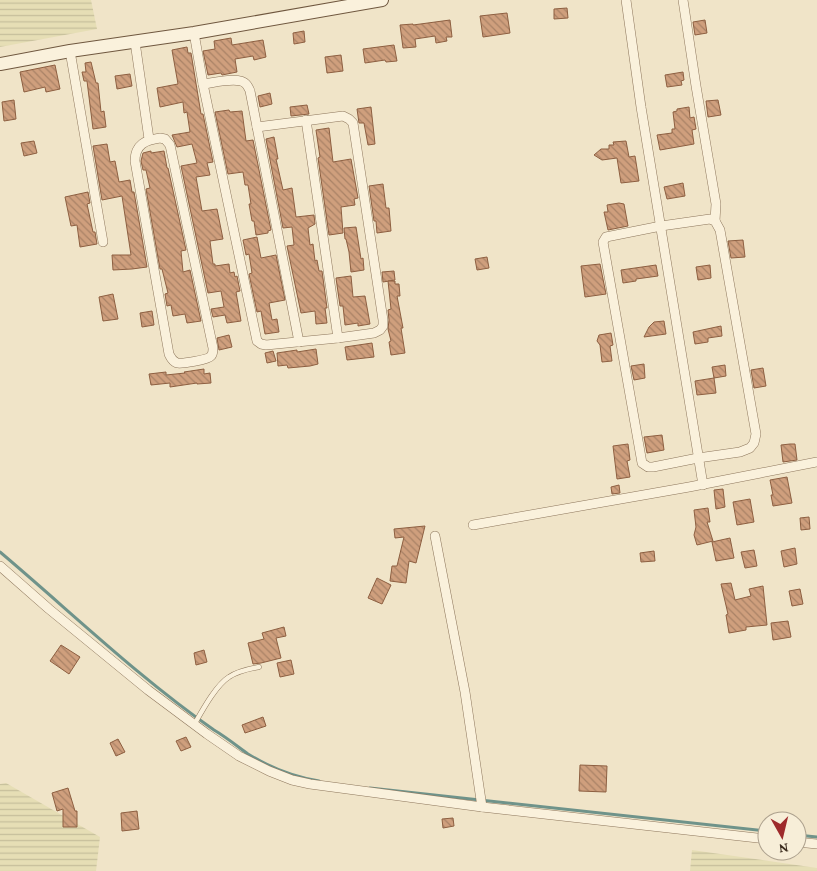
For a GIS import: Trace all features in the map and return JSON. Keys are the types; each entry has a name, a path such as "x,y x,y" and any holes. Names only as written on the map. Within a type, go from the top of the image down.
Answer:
{"street":[{"path":"0,64 382,0"},
{"path":"626,0 641,107 703,485"},
{"path":"682,0 716,204 715,221 720,230 756,434 754,443 750,448 740,452 648,467 642,463 603,242 606,237 661,226 710,219 715,221"},
{"path":"194,32 203,84 257,341 266,345 338,338 374,333 380,330 383,326 382,310 353,123 343,116 257,127"},
{"path":"135,42 149,139"},
{"path":"70,51 103,242"},
{"path":"203,84 235,80 247,84 250,91 299,342"},
{"path":"306,120 338,338"},
{"path":"149,139 165,139 170,145 214,348 209,358 177,363 172,360 169,354 135,161 137,148 149,139"},
{"path":"473,525 703,485 817,462"},
{"path":"435,536 465,692 482,807"},
{"path":"0,566 49,609 194,725 239,756 292,780 330,787 482,807 757,838"}],"lane":[{"path":"194,725 220,684 228,677 242,670 259,667"}],"shaded area":[{"path":"0,0 91,0 97,29 0,47"},
{"path":"6,783 100,837 96,871 0,871 0,784"},
{"path":"692,850 757,859 757,861 817,868 817,871 690,871"}],"building":[{"path":"567,8 568,18 554,19 554,9"},
{"path":"507,13 510,33 483,37 480,16"},
{"path":"450,20 452,37 446,37 447,41 436,43 435,36 415,39 416,47 403,48 400,25"},
{"path":"705,20 707,33 695,35 693,22"},
{"path":"304,31 305,42 294,44 293,33"},
{"path":"231,38 232,45 263,40 266,57 254,60 253,56 235,59 237,72 208,75 203,51 215,49 214,41"},
{"path":"394,45 397,61 386,62 385,60 365,63 363,49"},
{"path":"187,47 188,53 191,53 201,114 203,114 213,162 207,163 210,175 196,177 202,211 217,209 223,239 210,241 213,264 215,266 229,264 230,273 234,272 235,277 237,276 240,291 236,292 241,321 227,323 225,315 213,317 211,309 224,307 221,291 208,293 181,166 197,163 192,144 177,147 172,135 190,132 187,112 184,113 183,102 160,107 157,88 178,84 172,50"},
{"path":"341,55 343,71 327,73 325,57"},
{"path":"91,62 96,83 98,83 101,112 104,111 106,127 93,129 87,81 84,81 82,72 86,72 85,63"},
{"path":"55,65 60,89 46,92 45,87 24,92 20,72"},
{"path":"683,72 684,80 681,81 682,85 667,87 665,75"},
{"path":"130,74 132,86 117,89 115,76"},
{"path":"270,93 272,104 260,107 258,96"},
{"path":"14,100 16,119 4,121 2,102"},
{"path":"718,100 721,115 708,117 706,101"},
{"path":"307,105 309,114 291,116 290,107"},
{"path":"371,107 375,144 368,145 364,123 359,123 357,109"},
{"path":"689,107 690,118 694,117 696,129 692,130 694,144 660,150 657,135 672,133 672,129 675,129 673,112 677,111 677,109"},
{"path":"229,110 230,112 242,111 246,141 253,140 271,230 268,233 256,235 249,204 251,204 248,185 245,185 243,172 228,174 215,112"},
{"path":"329,128 333,162 351,159 358,198 354,199 355,205 341,207 343,233 329,235 316,130"},
{"path":"274,137 278,159 276,159 283,190 292,188 296,217 314,215 315,224 308,228 310,245 313,244 315,261 317,260 319,271 322,271 327,323 316,324 315,311 301,313 287,246 294,245 292,227 283,228 266,139"},
{"path":"34,141 37,153 24,156 21,143"},
{"path":"626,141 629,157 635,156 639,181 621,183 617,158 602,160 594,155 601,149 609,149 609,145 614,145 613,142"},
{"path":"107,144 110,162 115,161 119,182 130,180 132,192 134,192 147,267 113,270 112,255 131,255 122,196 102,200 93,146"},
{"path":"151,151 151,153 164,151 186,250 181,251 183,272 190,270 201,321 187,323 185,314 173,316 171,305 167,306 165,294 168,293 162,269 160,269 146,189 150,188 146,170 143,170 141,161 143,153"},
{"path":"683,183 685,196 667,199 664,187"},
{"path":"383,184 386,208 389,208 391,231 377,233 369,186"},
{"path":"88,192 90,203 87,204 97,244 80,247 77,225 71,226 65,197"},
{"path":"624,204 628,226 608,230 604,212 608,212 607,205"},
{"path":"356,227 364,270 351,272 344,228"},
{"path":"257,237 261,258 276,255 285,300 269,303 272,320 277,319 279,332 265,334 261,311 257,312 249,274 252,273 249,254 246,255 243,240"},
{"path":"743,240 745,257 731,258 728,241"},
{"path":"487,257 489,268 477,270 475,259"},
{"path":"600,264 606,294 585,297 581,266"},
{"path":"656,265 658,276 623,283 621,270"},
{"path":"710,265 711,278 698,280 696,267"},
{"path":"394,271 395,280 383,282 382,272"},
{"path":"351,276 353,297 365,296 370,324 358,326 358,323 345,325 343,306 340,306 336,278"},
{"path":"388,281 395,281 395,284 399,284 400,296 397,296 405,353 391,355 389,342 391,341 388,329 388,310 391,309"},
{"path":"113,294 118,319 103,321 99,297"},
{"path":"152,311 154,325 142,327 140,313"},
{"path":"664,321 666,334 644,337 654,322"},
{"path":"721,326 722,336 708,338 708,342 695,344 693,332"},
{"path":"611,333 613,345 610,346 612,361 602,362 600,345 597,341 599,335"},
{"path":"229,335 232,347 219,350 217,338"},
{"path":"372,343 374,357 347,360 345,347"},
{"path":"316,349 318,364 288,368 287,365 278,366 277,353"},
{"path":"273,351 276,361 267,363 265,353"},
{"path":"644,364 645,378 634,380 631,366"},
{"path":"725,365 726,376 714,378 712,367"},
{"path":"763,368 766,386 754,388 751,370"},
{"path":"204,369 204,374 210,373 211,383 170,387 170,383 151,385 149,374 166,372 166,375"},
{"path":"714,378 716,393 697,395 695,381"},
{"path":"662,435 664,450 647,453 644,437"},
{"path":"628,444 630,460 627,461 630,477 617,479 613,446"},
{"path":"795,444 797,460 783,462 781,445"},
{"path":"787,477 792,503 773,506 770,480"},
{"path":"619,485 620,493 612,494 611,487"},
{"path":"723,489 725,507 716,509 714,490"},
{"path":"750,499 754,522 737,525 733,502"},
{"path":"708,508 710,522 707,522 713,541 697,545 694,535 696,527 694,510"},
{"path":"809,517 810,529 801,530 800,518"},
{"path":"425,526 416,563 409,561 406,583 390,581 392,566 397,566 404,537 395,538 394,529"},
{"path":"730,538 734,558 716,561 712,542"},
{"path":"795,548 797,564 784,567 781,551"},
{"path":"754,550 757,566 745,568 741,552"},
{"path":"654,551 655,561 641,562 640,553"},
{"path":"377,578 391,585 382,604 368,598"},
{"path":"731,583 735,600 751,596 749,589 763,586 767,625 746,627 746,630 729,633 726,615 728,614 721,584"},
{"path":"800,589 803,604 792,606 789,591"},
{"path":"788,621 791,637 773,640 771,623"},
{"path":"284,627 286,636 276,638 281,658 253,664 248,643 264,639 262,633"},
{"path":"61,645 80,657 69,674 50,661"},
{"path":"204,650 207,662 196,665 194,653"},
{"path":"291,660 294,674 280,677 277,663"},
{"path":"263,717 266,726 245,733 242,725"},
{"path":"186,737 191,747 181,751 176,741"},
{"path":"118,739 125,752 116,756 110,743"},
{"path":"580,765 607,766 606,792 579,791"},
{"path":"68,788 75,811 77,811 77,827 63,827 63,809 57,811 52,793"},
{"path":"137,811 139,829 122,831 121,813"},
{"path":"453,818 454,826 443,828 442,819"}],"waterway":[{"path":"0,552 186,710 248,754 282,771 319,781"},
{"path":"370,788 757,830"},
{"path":"807,836 817,837"}]}
